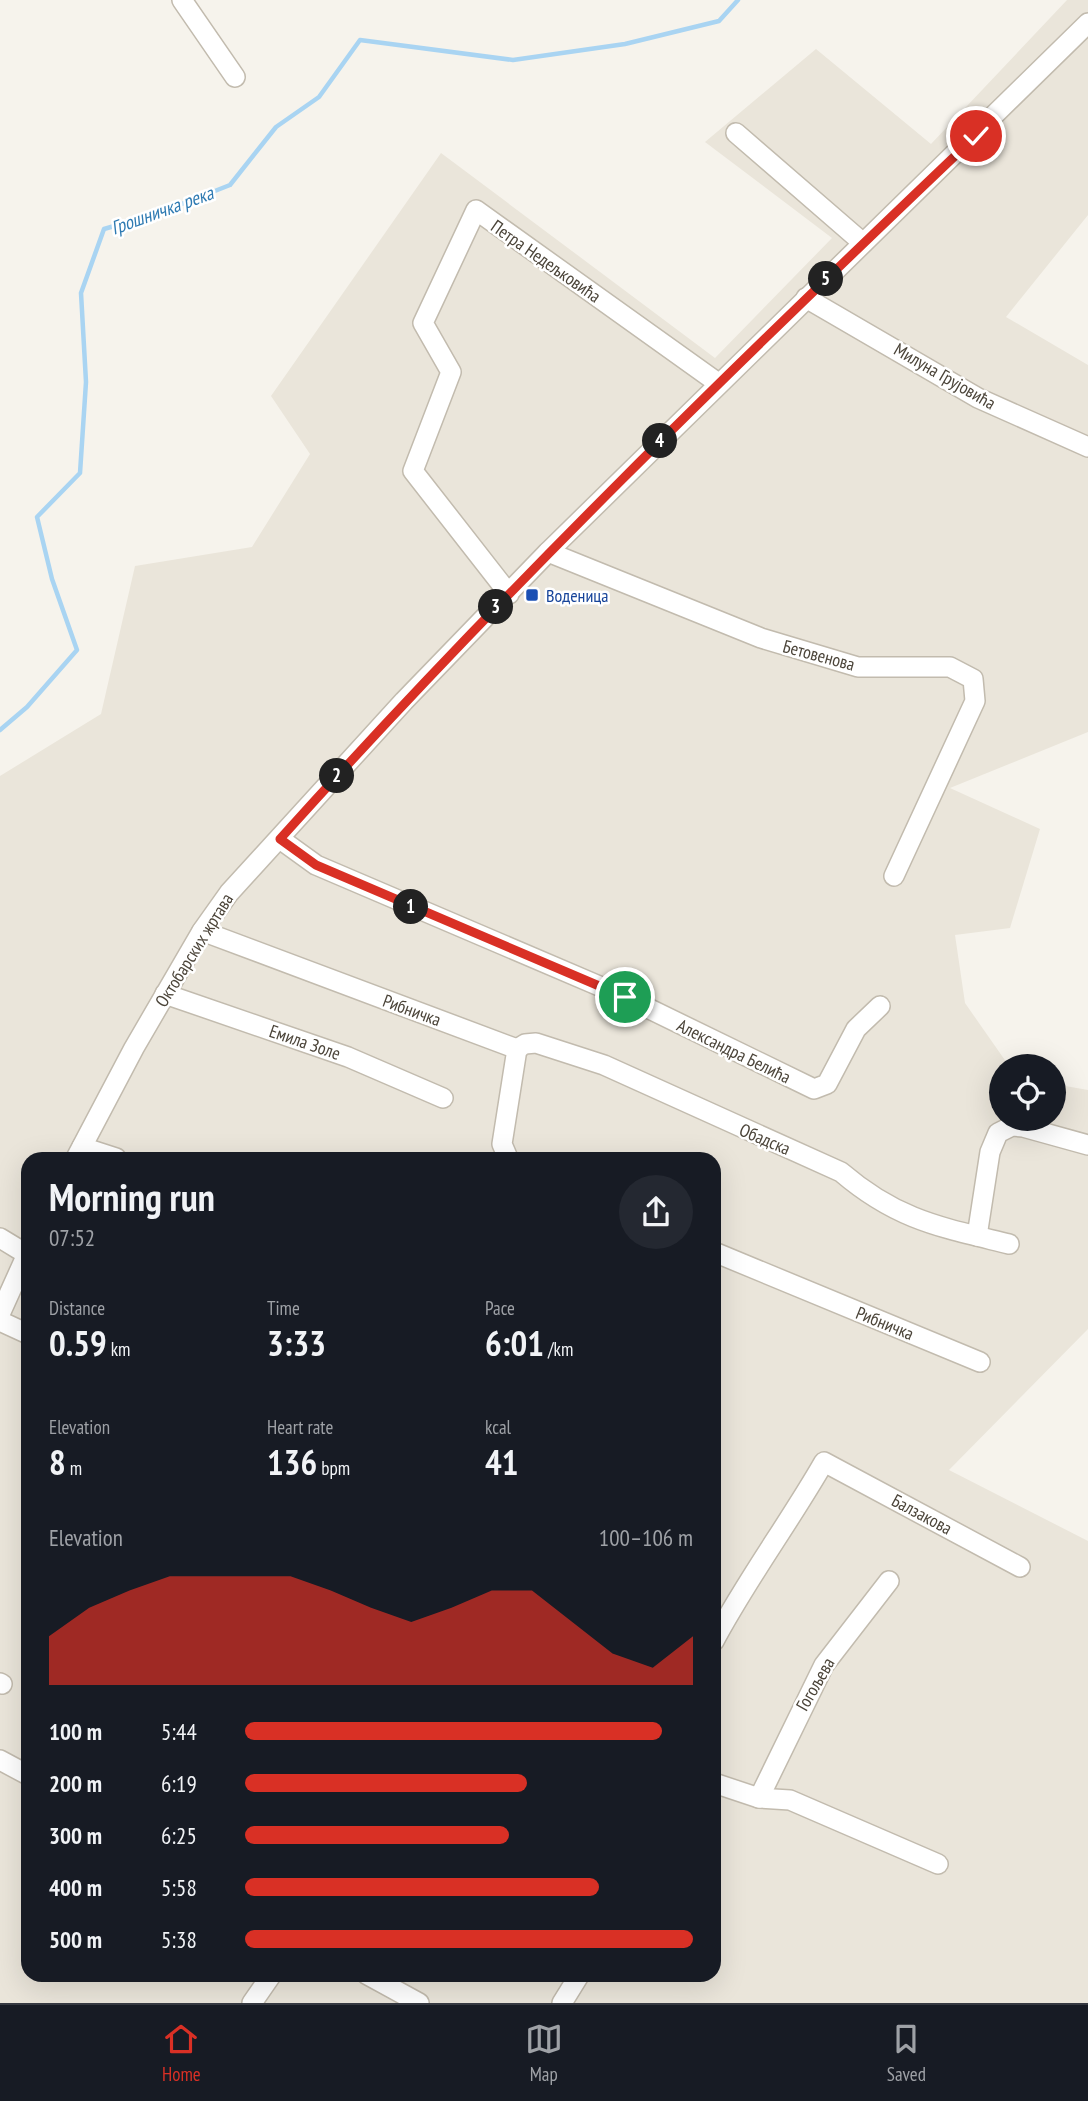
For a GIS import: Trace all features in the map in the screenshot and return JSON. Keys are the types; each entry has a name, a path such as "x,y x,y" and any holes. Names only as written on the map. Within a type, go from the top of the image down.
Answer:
{"street":[{"path":"182,0 236,77"},
{"name":"Октобарских жртава","path":"80,1152 165,994 202,931 229,893 404,701 548,552 1088,23"},
{"path":"736,133 863,243"},
{"name":"Петра Недељковића","path":"509,594 413,471 451,372 423,323 475,210 718,383"},
{"name":"Милуна Грујовића","path":"806,298 876,335 978,398 1088,447"},
{"name":"Бетовенова","path":"548,552 761,638 858,667 950,667 973,679 975,701 894,876"},
{"name":"Александра Белића","path":"280,839 316,865 625,997 808,1086 821,1088 827,1084 856,1029 880,1006"},
{"name":"Рибничка","path":"202,931 517,1049"},
{"name":"Емила Золе","path":"165,994 348,1057 443,1098"},
{"name":"Обадска","path":"517,1049 525,1044 544,1045 604,1065 841,1172 867,1194 920,1222 1009,1244"},
{"path":"505,1152 502,1144 517,1049"},
{"path":"977,1236 990,1152 998,1132 1012,1126 1023,1127 1088,1145"},
{"path":"0,1238 21,1250"},
{"name":"Рибничка","path":"721,1255 980,1362"},
{"path":"0,1314 21,1269"},
{"path":"0,1321 21,1331"},
{"name":"Балзакова","path":"721,1628 741,1589 786,1528 824,1462 1020,1567"},
{"name":"Гогољева","path":"759,1798 824,1665 889,1581"},
{"path":"0,1760 21,1771"},
{"path":"721,1785 759,1798 790,1800 938,1864"},
{"path":"252,2003 266,1982"},
{"path":"381,1982 419,2003"},
{"path":"562,2003 575,1982"}],"shaded area":[{"path":"1067,0 1088,0 1088,215 1006,317 1088,365 1088,732 950,788 1040,829 1010,928 955,935 965,1003 1001,1054 989,1054 989,1131 1066,1131 1066,1086 1088,1090 1088,1329 949,1470 1088,1541 1088,2003 0,2003 0,776 101,714 135,566 252,547 310,454 271,396 441,153 715,358 832,238 705,142 816,49 931,144"}],"waterway":[{"name":"Грошничка река","path":"0,730 27,707 77,650 52,579 37,517 80,473 86,382 81,293 104,229 159,213 230,185 276,127 319,97 360,40 513,60 625,44 719,21 738,0"}],"place":[{"name":"Воденица","path":"532,595"}],"route":[{"path":"625,997 316,865 280,839 404,701 548,552 786,316 976,136"}]}
